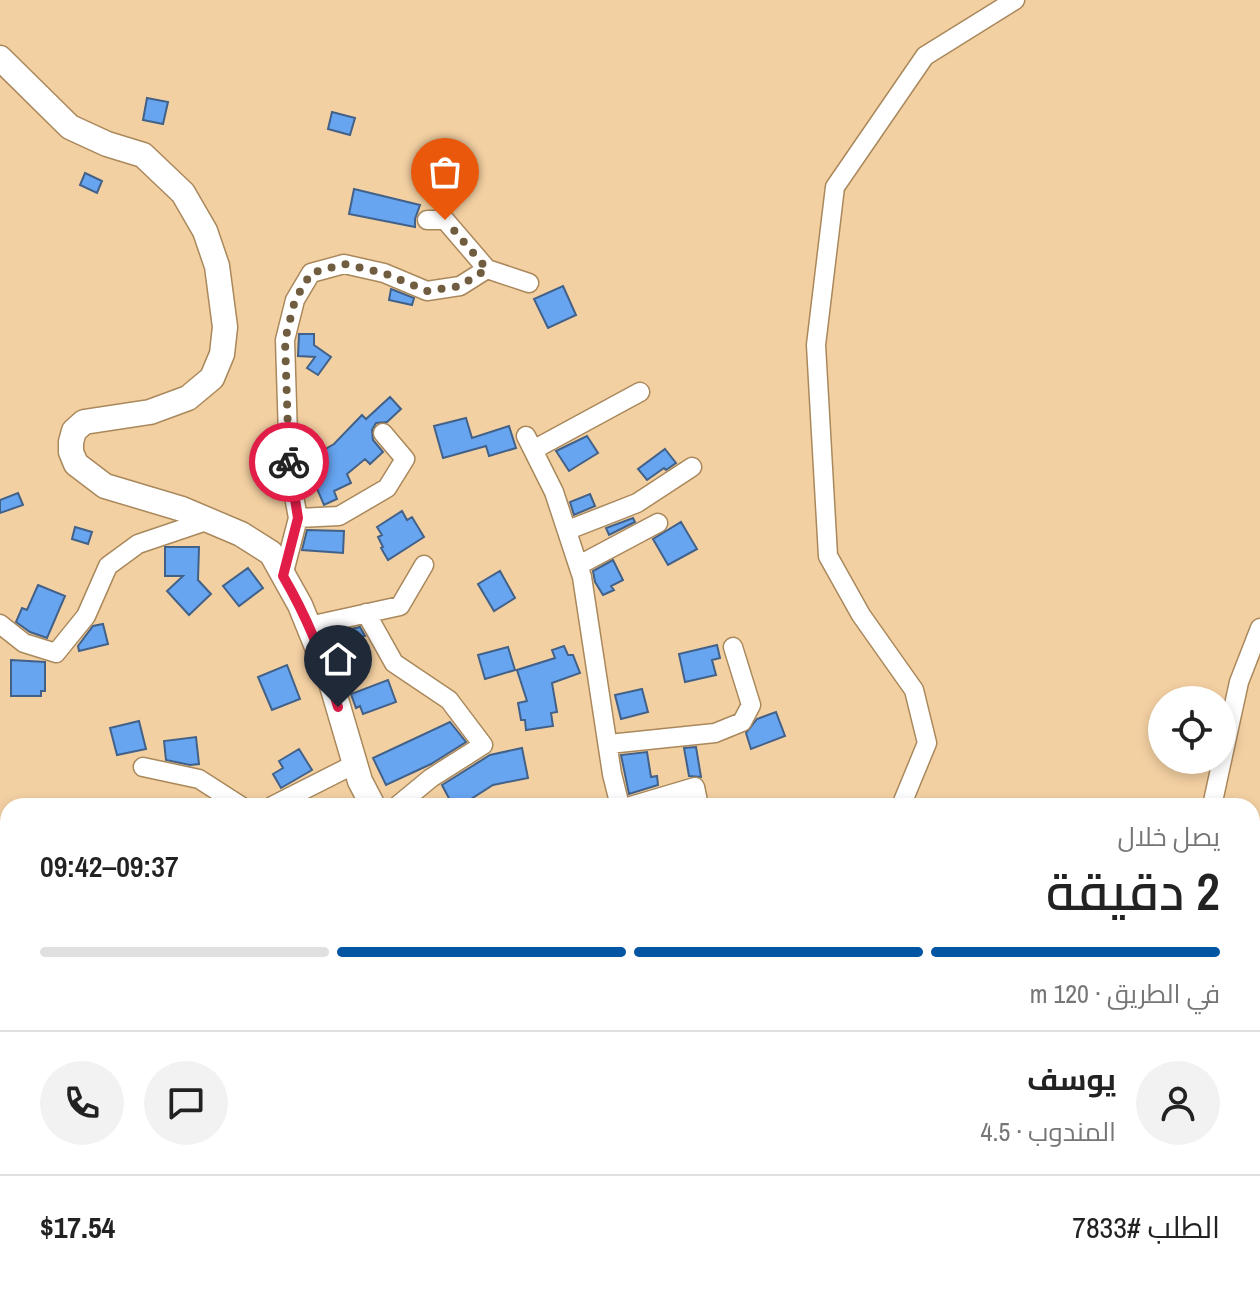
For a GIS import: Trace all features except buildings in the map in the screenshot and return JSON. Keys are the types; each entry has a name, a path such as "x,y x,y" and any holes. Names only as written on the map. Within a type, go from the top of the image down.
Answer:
{"street":[{"path":"904,798 927,743 914,690 861,615 828,556 816,345 835,187 925,56 1015,0"},
{"path":"0,58 70,127 107,144 143,155 183,193 205,231 217,266 225,327 222,354 212,378 188,398 150,412 84,422 74,431 71,442 76,464 105,486 182,509 241,534 271,553 309,626 330,679 360,781 369,798"},
{"path":"427,220 445,220 487,269 529,283"},
{"path":"283,576 298,518 289,469 285,340 295,300 311,273 344,264 384,273 427,291 460,286 487,269"},
{"path":"619,798 579,565 554,492 530,443 640,392"},
{"path":"298,518 339,516 387,488 405,459 383,433"},
{"path":"568,530 637,503 692,467"},
{"path":"0,624 24,643 56,653 86,616 108,566 138,544 209,520"},
{"path":"579,565 658,523"},
{"path":"309,626 400,606 424,565"},
{"path":"366,613 394,663 449,700 483,745 431,778 407,798"},
{"path":"1214,798 1239,682 1260,628"},
{"path":"609,744 715,733 742,722 751,705 733,647"},
{"path":"288,798 355,764"},
{"path":"143,767 199,779 229,798"},
{"path":"658,798 695,787 697,798"}],"way so far":[{"path":"289,462 285,340 295,300 311,273 344,264 384,273 427,291 460,286 487,269 445,220"}],"route":[{"path":"289,462 298,518 283,576 300,605 338,707"}]}
